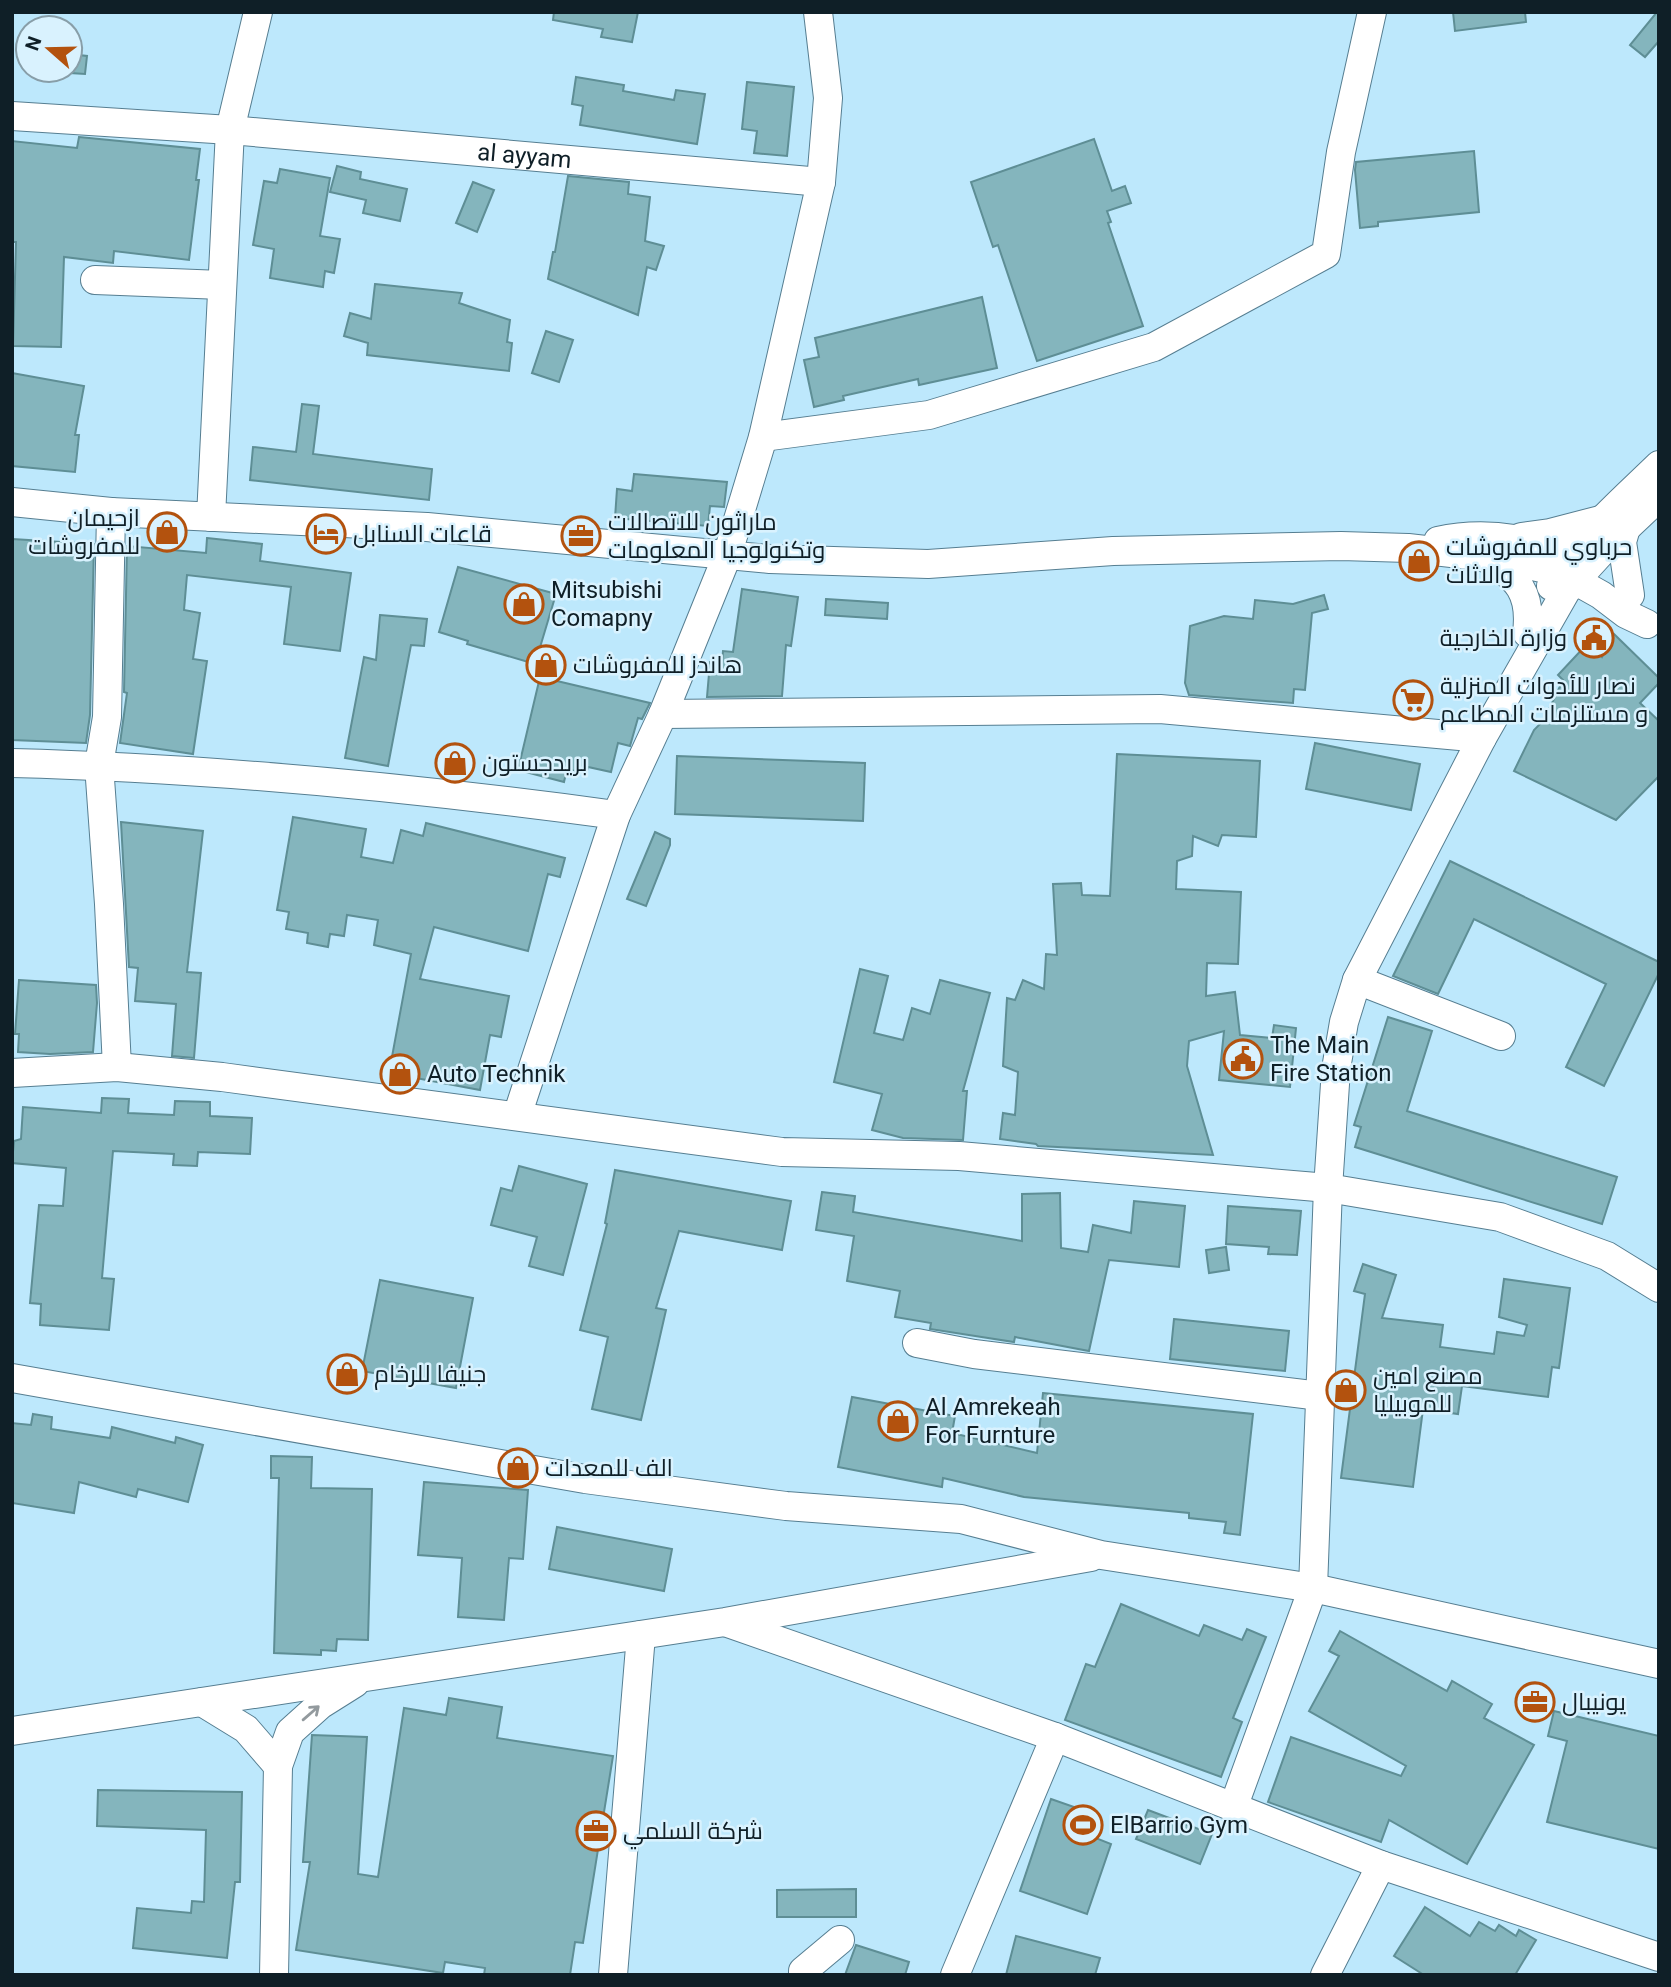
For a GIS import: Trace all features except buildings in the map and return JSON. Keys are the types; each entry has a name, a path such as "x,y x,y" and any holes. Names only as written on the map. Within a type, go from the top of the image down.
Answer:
{"street":[{"path":"211,517 230,130 258,12"},
{"path":"517,1116 616,815 663,713 727,555 763,437 821,182 828,98 818,12"},
{"path":"763,437 929,415 1154,347 1326,254 1341,152 1372,12"},
{"name":"al ayyam","path":"12,116 230,130 821,182"},
{"path":"95,280 222,285"},
{"path":"1482,738 1527,633 1575,568 1615,523 1659,466"},
{"path":"1408,548 1463,536 1507,538 1615,523 1659,497"},
{"path":"12,502 111,512 428,527 727,555 928,564 1113,551 1341,546 1408,548 1575,568"},
{"path":"111,512 107,717 99,765 117,1067"},
{"path":"1615,523 1622,542 1624,602"},
{"path":"1507,538 1575,568 1624,602"},
{"path":"1483,557 1511,576 1525,596 1529,616 1527,633"},
{"path":"1233,1808 1313,1588 1328,1188 1336,1069 1344,1022 1357,980 1482,738 1566,591 1575,568"},
{"path":"1552,616 1579,607 1636,600 1653,631"},
{"path":"663,713 1160,709 1482,738"},
{"path":"12,763 99,765 363,785 616,815"},
{"path":"1357,980 1502,1036"},
{"path":"12,1073 117,1067 222,1077 782,1152 959,1156 1328,1188 1500,1217 1607,1256 1659,1288"},
{"path":"917,1343 974,1354 1320,1396"},
{"path":"12,1378 585,1479 786,1506 961,1519 1101,1555 1313,1588 1659,1664"},
{"path":"12,1731 725,1622 1101,1555"},
{"path":"725,1622 1055,1737 1381,1865 1659,1957"},
{"path":"613,1975 641,1635"},
{"path":"274,1975 278,1766 290,1732 320,1705 364,1677"},
{"path":"202,1702 246,1729 278,1766"},
{"path":"955,1975 1055,1737"},
{"path":"1325,1975 1381,1865"},
{"path":"803,1975 803,1971 840,1940"}],"place":[{"name":"ازحيمان للمفروشات","path":"167,532"},
{"name":"قاعات السنابل","path":"326,534"},
{"name":"ماراثون للاتصالات وتكنولوجيا المعلومات","path":"581,536"},
{"name":"حرباوي للمفروشات والاثاث","path":"1419,561"},
{"name":"Mitsubishi Comapny","path":"524,604"},
{"name":"وزارة الخارجية","path":"1594,638"},
{"name":"هاندز للمفروشات","path":"546,665"},
{"name":"نصار للأدوات المنزلية و مستلزمات المطاعم","path":"1413,700"},
{"name":"بريدجستون","path":"455,763"},
{"name":"The Main Fire Station","path":"1243,1059"},
{"name":"Auto Technik","path":"400,1074"},
{"name":"جنيفا للرخام","path":"347,1374"},
{"name":"مصنع امين للموبيليا","path":"1346,1390"},
{"name":"Al Amrekeah For Furnture","path":"898,1421"},
{"name":"الف للمعدات","path":"518,1468"},
{"name":"يونيبال","path":"1535,1702"},
{"name":"ElBarrio Gym","path":"1083,1825"},
{"name":"شركة السلمي","path":"596,1831"}]}
